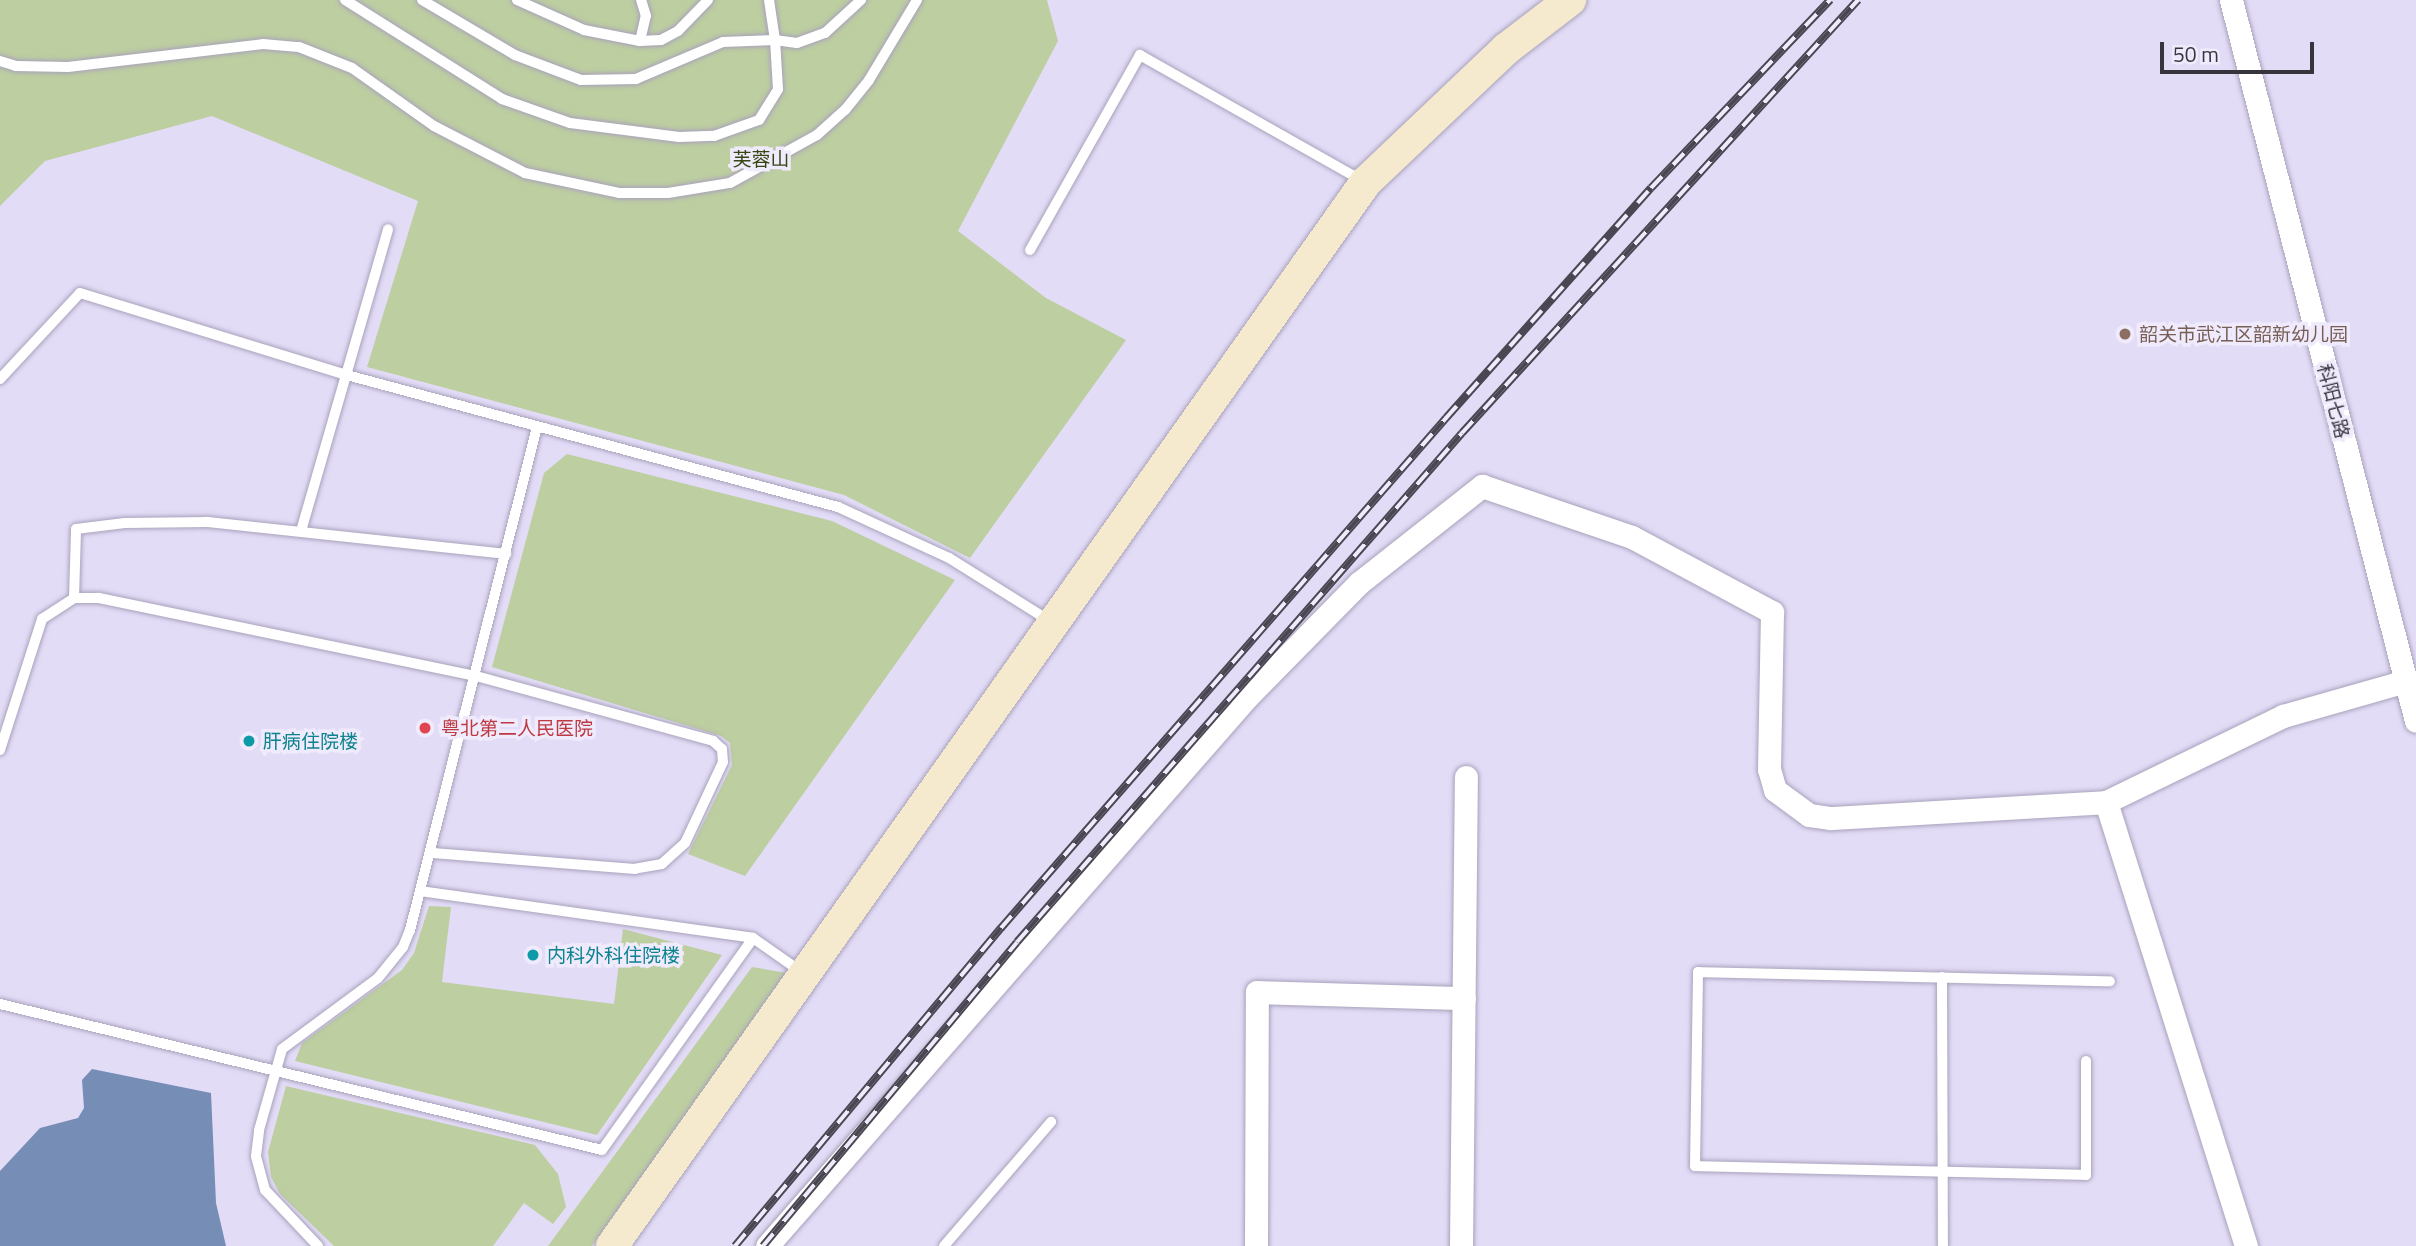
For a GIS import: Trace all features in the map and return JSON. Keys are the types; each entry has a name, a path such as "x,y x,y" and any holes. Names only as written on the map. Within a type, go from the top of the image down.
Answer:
{"main road":[{"path":"612,1246 1366,182 1506,49 1570,0"}],"street":[{"name":"科阳七路","path":"2231,0 2416,722"},
{"path":"767,1246 1247,697 1359,583 1482,486 1632,537 1772,611 1769,769 1775,790 1809,814 1831,818 2106,802 2283,716 2406,681"},
{"path":"1461,1246 1466,777"},
{"path":"2106,802 2246,1246"},
{"path":"1256,1246 1257,992 1464,998"}],"lane":[{"path":"345,0 471,81 536,113 570,123 679,137 714,136 759,120 778,89 769,0"},
{"path":"422,0 515,55 582,80 636,79 723,42 775,40 797,43 825,33 861,0"},
{"path":"517,0 584,30 640,41 661,40 678,32 708,0"},
{"path":"640,41 646,16 641,0"},
{"path":"0,61 16,66 68,67 263,44 299,47 352,68 434,127 525,173 619,193 668,193 730,183 817,135 845,110 869,80 917,0"},
{"path":"1030,250 1140,55 1366,182"},
{"path":"301,531 343,374 388,229"},
{"path":"0,379 80,293 343,374 838,508 949,558 1055,624"},
{"path":"318,1246 276,1204 258,1175 259,1130 282,1049 392,964 410,930 537,427"},
{"path":"74,598 76,529 125,523 208,523 506,554"},
{"path":"0,750 4,726 42,619 74,598 99,598 476,676 713,741 722,749 723,762 685,843 662,864 635,869 430,853"},
{"path":"420,891 753,938 805,975"},
{"path":"0,1004 602,1150 753,938"},
{"path":"2086,1061 2086,1175 1695,1166 1698,972 2110,981"},
{"path":"1942,977 1943,1246"},
{"path":"944,1246 1051,1122"}],"green space":[{"name":"芙蓉山","path":"0,0 1047,0 1058,41 958,231 1046,298 1126,340 970,558 844,495 367,367 418,201 212,116 45,161 0,206"},
{"path":"567,454 832,521 955,580 745,876 688,854 732,765 730,743 721,736 492,667 544,473"},
{"path":"429,906 451,907 442,982 614,1004 623,929 722,955 597,1135 295,1061 302,1043 402,970 414,953"},
{"path":"752,967 787,973 592,1246 548,1246"},
{"path":"286,1086 535,1145 558,1174 566,1207 553,1224 524,1203 493,1246 334,1246 280,1194 271,1177 268,1152"}],"water":[{"path":"92,1069 211,1093 216,1203 226,1246 0,1246 0,1171 40,1128 78,1118 84,1108 82,1080"}],"railway":[{"path":"735,1246 1001,928 1446,418 1651,188 1830,0"},
{"path":"763,1246 1017,942 1462,433 1858,0"}],"place":[{"name":"韶关市武江区韶新幼儿园","path":"2125,334"},
{"name":"粤北第二人民医院","path":"425,728"},
{"name":"肝病住院楼","path":"249,741"},
{"name":"内科外科住院楼","path":"533,955"}]}
